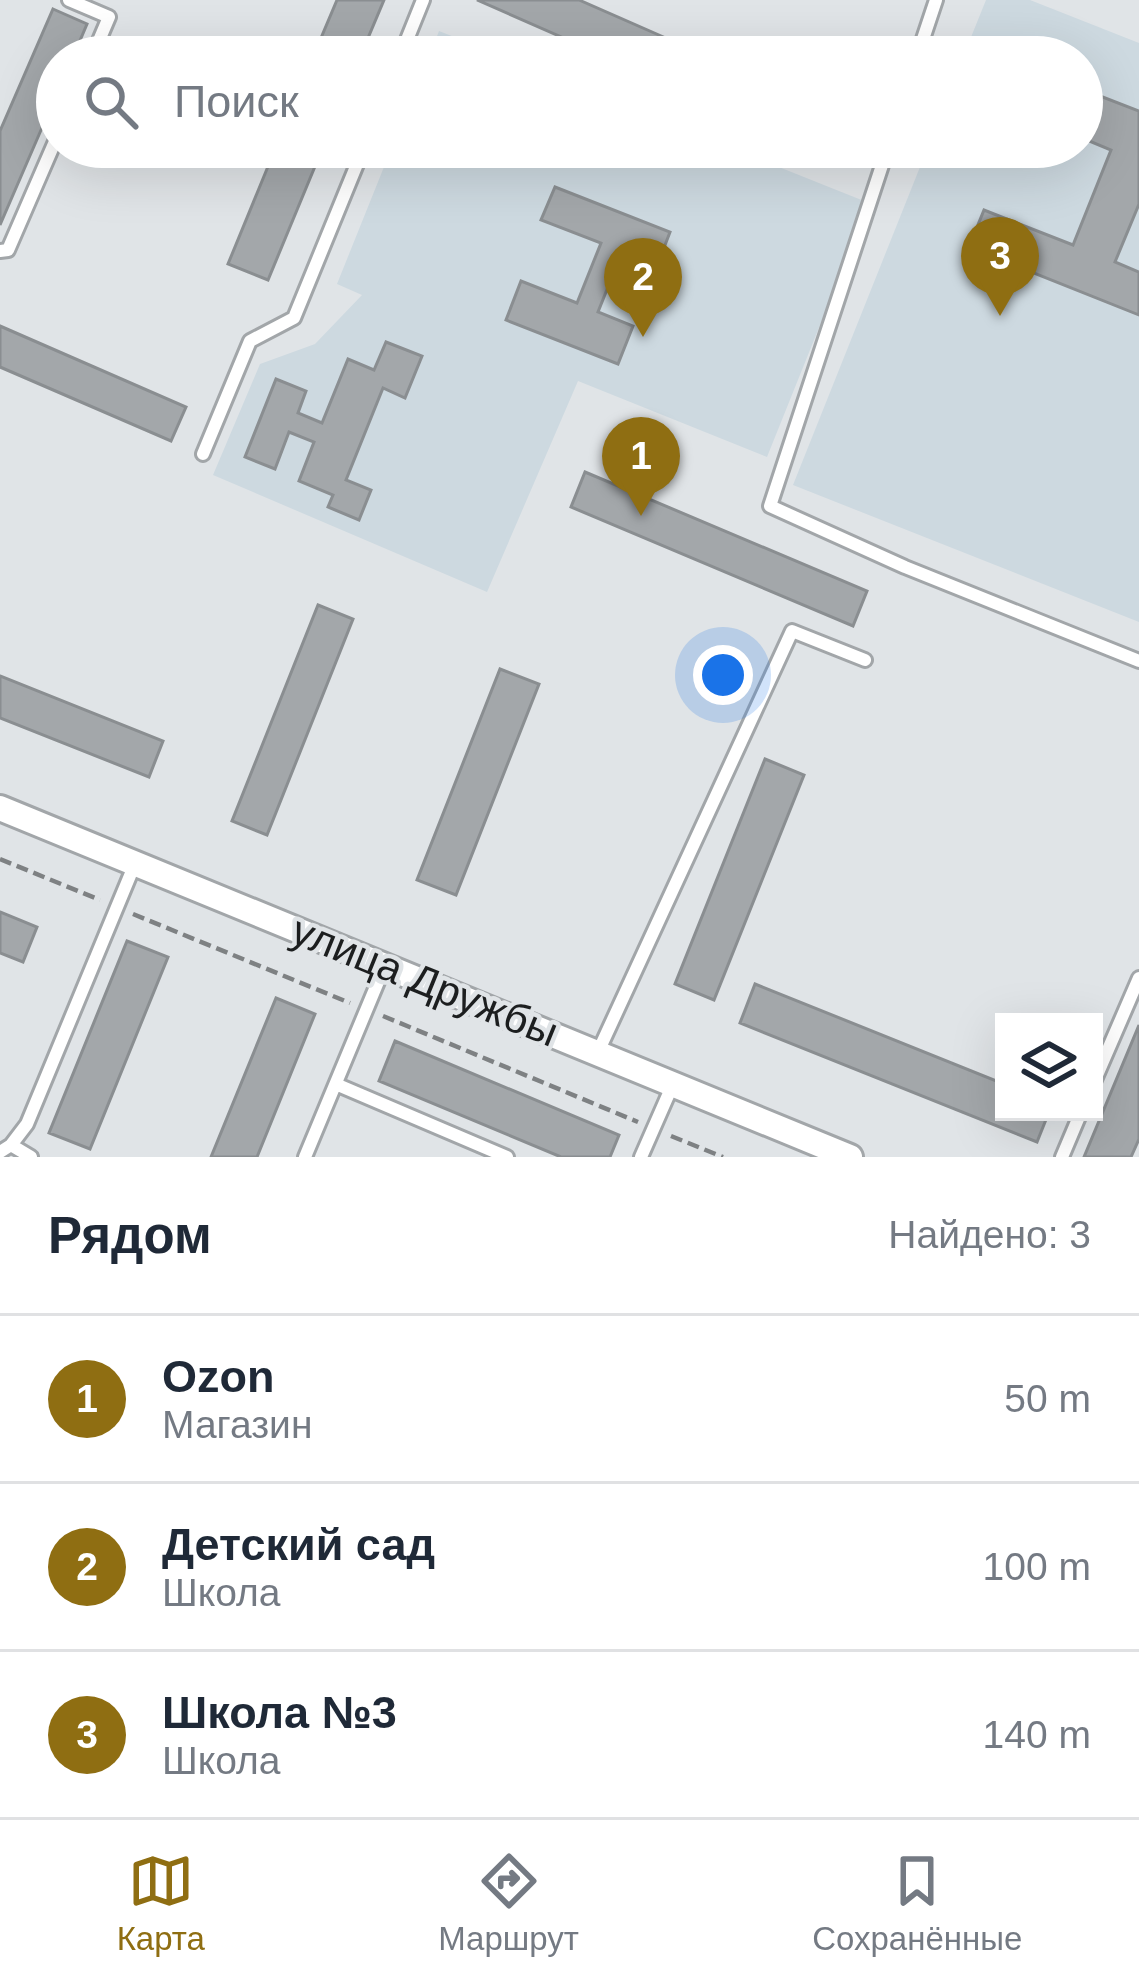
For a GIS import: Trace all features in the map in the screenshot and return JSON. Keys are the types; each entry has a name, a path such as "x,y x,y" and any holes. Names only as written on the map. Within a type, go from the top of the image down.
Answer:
{"street":[{"name":"улица Дружбы","path":"0,808 850,1157"}],"lane":[{"path":"69,0 109,17 101,36"},
{"path":"408,36 423,0"},
{"path":"924,36 936,0"},
{"path":"0,251 8,250 43,168"},
{"path":"202,454 250,341 294,318 355,168"},
{"path":"881,168 770,506 905,567 1139,662"},
{"path":"598,1052 792,631 865,660"},
{"path":"31,1157 5,1149 27,1124 134,866"},
{"path":"305,1157 385,964"},
{"path":"1103,1061 1139,978"},
{"path":"641,1157 673,1083"},
{"path":"338,1085 507,1157"},
{"path":"1062,1157 1077,1121"}],"shaded area":[{"path":"986,0 1030,0 1139,43 1139,622 793,485 920,168 1103,168 1103,36 971,36"},
{"path":"384,168 782,168 869,203 767,457 578,381 487,592 213,475 260,364 315,344 362,295 337,284"}],"building":[{"path":"337,0 384,0 369,36 322,36"},
{"path":"477,0 579,0 661,36 559,36"},
{"path":"53,9 87,24 82,36 41,36"},
{"path":"36,48 36,142 0,225 0,131"},
{"path":"1103,97 1139,111 1139,204 1115,262 1139,272 1139,315 969,247 984,210 1073,245 1111,150 1103,147"},
{"path":"267,168 314,168 268,280 228,264"},
{"path":"555,187 670,232 657,266 622,252 598,312 633,326 618,364 506,320 521,281 577,303 601,243 541,220"},
{"path":"0,326 186,407 171,441 0,367"},
{"path":"386,342 422,356 405,398 383,388 346,480 371,490 359,520 328,507 333,495 299,481 314,442 289,432 275,469 245,457 276,379 306,391 298,413 322,423 348,359 374,370"},
{"path":"585,472 867,591 853,626 571,507"},
{"path":"318,605 353,619 267,835 232,821"},
{"path":"500,669 539,684 456,895 417,880"},
{"path":"0,676 163,741 149,777 0,718"},
{"path":"765,759 804,775 714,1000 675,984"},
{"path":"0,912 37,927 23,962 0,953"},
{"path":"127,941 168,957 90,1149 49,1133"},
{"path":"755,984 995,1080 995,1121 1045,1121 1037,1142 740,1023"},
{"path":"276,998 315,1014 257,1157 211,1157"},
{"path":"1139,1025 1139,1139 1131,1157 1084,1157 1103,1121"},
{"path":"395,1041 619,1135 610,1157 561,1157 379,1081"}],"place":[{"name":"Школа №3","path":"1000,316"},
{"name":"Детский сад","path":"643,337"},
{"name":"Ozon","path":"641,516"}]}
